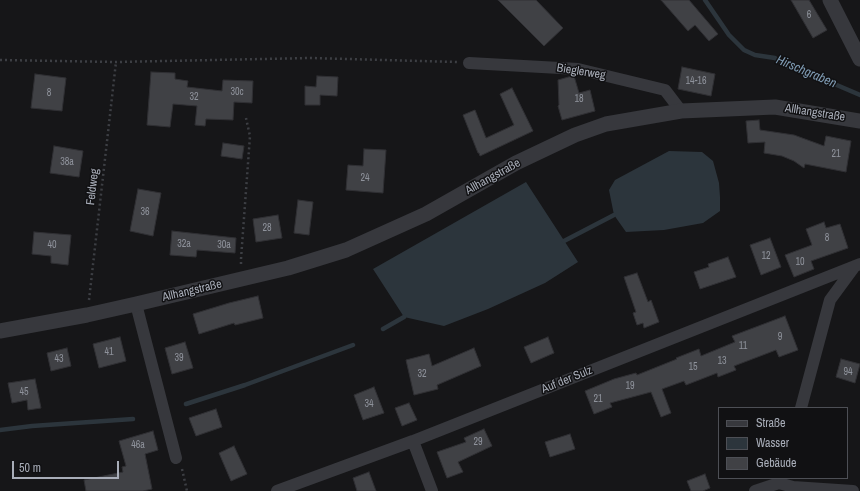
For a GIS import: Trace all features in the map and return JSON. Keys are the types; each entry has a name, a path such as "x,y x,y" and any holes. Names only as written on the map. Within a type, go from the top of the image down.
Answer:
{"street":[{"path":"830,0 860,58"},
{"name":"Bieglerweg","path":"470,63 578,69 665,90 681,111"},
{"name":"Allhangstraße","path":"0,331 87,315 136,304 288,268 346,250 426,214 516,163 575,135 606,124 681,111 775,107 860,121"},
{"name":"Auf der Sulz","path":"801,407 830,300 858,267"},
{"name":"Auf der Sulz","path":"278,491 413,441 858,267"},
{"path":"136,304 176,458"},
{"path":"413,441 432,491"},
{"path":"756,491 778,484 793,487 853,491"}],"path":[{"path":"0,60 116,62 311,58 470,63"},
{"name":"Feldweg","path":"87,315 116,62"},
{"path":"244,278 241,259 250,136 246,118"},
{"path":"176,458 181,466 187,491"}],"water":[{"path":"669,151 702,152 713,161 719,183 720,211 703,223 664,230 626,232 614,215 609,190 615,180"},
{"path":"526,182 578,262 545,283 488,309 444,326 404,317 373,269"}],"building":[{"path":"498,0 536,0 563,28 544,46"},
{"path":"661,0 689,0 718,34 709,41 695,25 688,31"},
{"path":"791,0 809,0 827,30 813,38"},
{"path":"682,67 715,74 711,96 678,89"},
{"path":"151,72 175,73 175,79 188,81 187,87 222,91 223,80 253,81 252,103 234,102 233,120 206,119 205,126 195,125 197,106 173,104 170,127 147,125"},
{"path":"35,74 66,78 62,111 31,108"},
{"path":"317,76 338,77 337,96 320,95 320,105 305,105 305,86 316,87"},
{"path":"574,76 579,93 590,90 595,111 562,120 558,106 558,80"},
{"path":"512,88 533,131 480,156 463,115 475,110 486,138 514,125 500,94"},
{"path":"759,120 760,130 794,135 824,146 826,136 851,141 846,172 805,164 804,168 794,161 782,156 764,153 765,142 748,143 746,121"},
{"path":"223,143 244,146 242,159 221,156"},
{"path":"54,146 83,151 79,177 50,173"},
{"path":"364,149 386,150 383,193 346,190 348,165 363,166"},
{"path":"138,189 161,193 153,236 130,231"},
{"path":"298,200 313,202 309,235 294,233"},
{"path":"278,215 282,238 256,242 253,219"},
{"path":"824,222 826,228 840,224 848,248 811,261 814,269 794,277 785,255 812,245 806,229"},
{"path":"172,231 236,238 235,253 197,250 196,257 170,255"},
{"path":"34,232 71,235 68,265 51,263 51,256 32,254"},
{"path":"770,238 781,267 761,275 750,245"},
{"path":"728,257 736,277 700,289 694,272 709,267 708,264"},
{"path":"637,273 648,302 651,300 659,322 644,328 643,323 637,325 633,313 636,312 624,277"},
{"path":"258,296 263,318 235,325 234,323 199,334 193,314"},
{"path":"785,316 798,350 779,357 776,350 734,366 736,370 718,377 717,373 686,385 684,381 662,389 671,413 661,417 651,392 610,403 612,407 594,414 585,391 614,379 636,373 637,375 699,349 701,356 735,342 732,336"},
{"path":"120,337 126,361 99,368 93,344"},
{"path":"548,337 554,353 531,363 524,347"},
{"path":"185,342 193,368 172,374 165,348"},
{"path":"67,348 71,366 51,371 47,353"},
{"path":"474,348 481,366 437,385 438,389 414,395 406,360 429,354 432,366"},
{"path":"841,359 860,364 855,383 836,377"},
{"path":"35,379 41,408 28,410 27,400 12,403 8,383"},
{"path":"374,387 384,413 363,420 354,395"},
{"path":"409,403 417,420 402,426 395,408"},
{"path":"216,409 222,427 196,436 189,418"},
{"path":"484,429 492,446 458,462 463,472 447,478 437,452 466,442 464,438"},
{"path":"153,431 158,450 145,454 152,489 143,491 86,491 84,480 123,472 122,467 126,466 119,441"},
{"path":"570,434 575,449 550,457 545,442"},
{"path":"234,446 247,474 231,481 219,453"},
{"path":"369,472 376,491 357,491 353,478"},
{"path":"705,474 710,488 703,491 691,491 687,481"}],"waterway":[{"name":"Hirschgraben","path":"705,0 729,35 744,50 755,55 775,58 786,66 860,95"},
{"path":"564,241 614,215"},
{"path":"383,329 404,317"},
{"path":"186,404 245,385 353,345"},
{"path":"0,430 32,426 133,419"}]}
